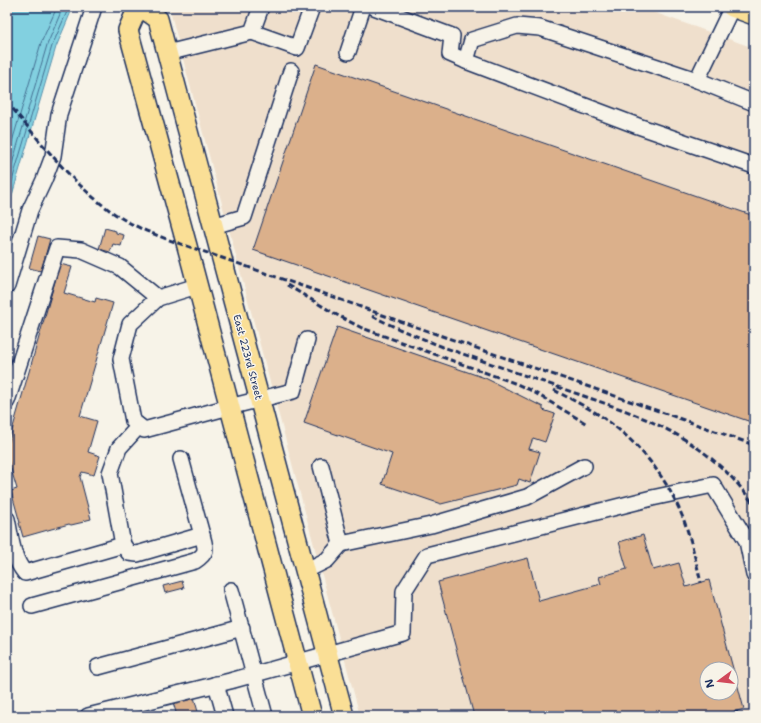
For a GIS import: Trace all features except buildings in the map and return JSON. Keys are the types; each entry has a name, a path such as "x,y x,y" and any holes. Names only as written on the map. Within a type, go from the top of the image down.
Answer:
{"main road":[{"name":"East 223rd Street","path":"312,716 128,30 139,7 158,19 344,716"},
{"path":"732,7 754,15"}],"lane":[{"path":"7,286 30,210 53,156 59,114 94,7"},
{"path":"252,32 261,7"},
{"path":"167,53 252,32 297,48 312,7"},
{"path":"348,52 363,7"},
{"path":"374,7 452,36 450,54 466,61 638,126 754,166"},
{"path":"697,80 732,7"},
{"path":"466,61 472,40 517,26 540,28 697,80 754,103"},
{"path":"213,226 244,217 291,71"},
{"path":"7,401 57,248 81,250 120,266 158,298"},
{"path":"197,286 158,298 130,324 121,359 133,421 144,430 293,391 307,340"},
{"path":"138,426 119,448 110,473 123,545 129,553 137,554 202,535"},
{"path":"32,606 195,561 202,557 206,549 181,459"},
{"path":"321,466 341,544"},
{"path":"305,571 327,560 341,544 431,525 527,497 584,466"},
{"path":"88,716 254,674 403,633 404,591 427,555 644,500 713,485 747,541 754,575"},
{"path":"7,519 14,552 21,568 25,573 123,545"},
{"path":"232,590 265,716"},
{"path":"98,667 242,628"},
{"path":"216,684 225,716"}],"shaded area":[{"path":"169,7 639,7 754,48 754,716 360,716"}],"water":[{"path":"7,7 73,7 56,47 7,212"}],"railway":[{"path":"7,102 45,148 87,192 118,216 137,227 168,240 754,445"},
{"path":"287,285 362,328 517,384 530,390 587,424"},
{"path":"372,316 443,347 621,409 660,426 695,446 727,472 754,505"},
{"path":"554,390 589,409 621,431 653,465 670,490 683,518 691,542 701,583"},
{"path":"736,711 738,716"}]}
